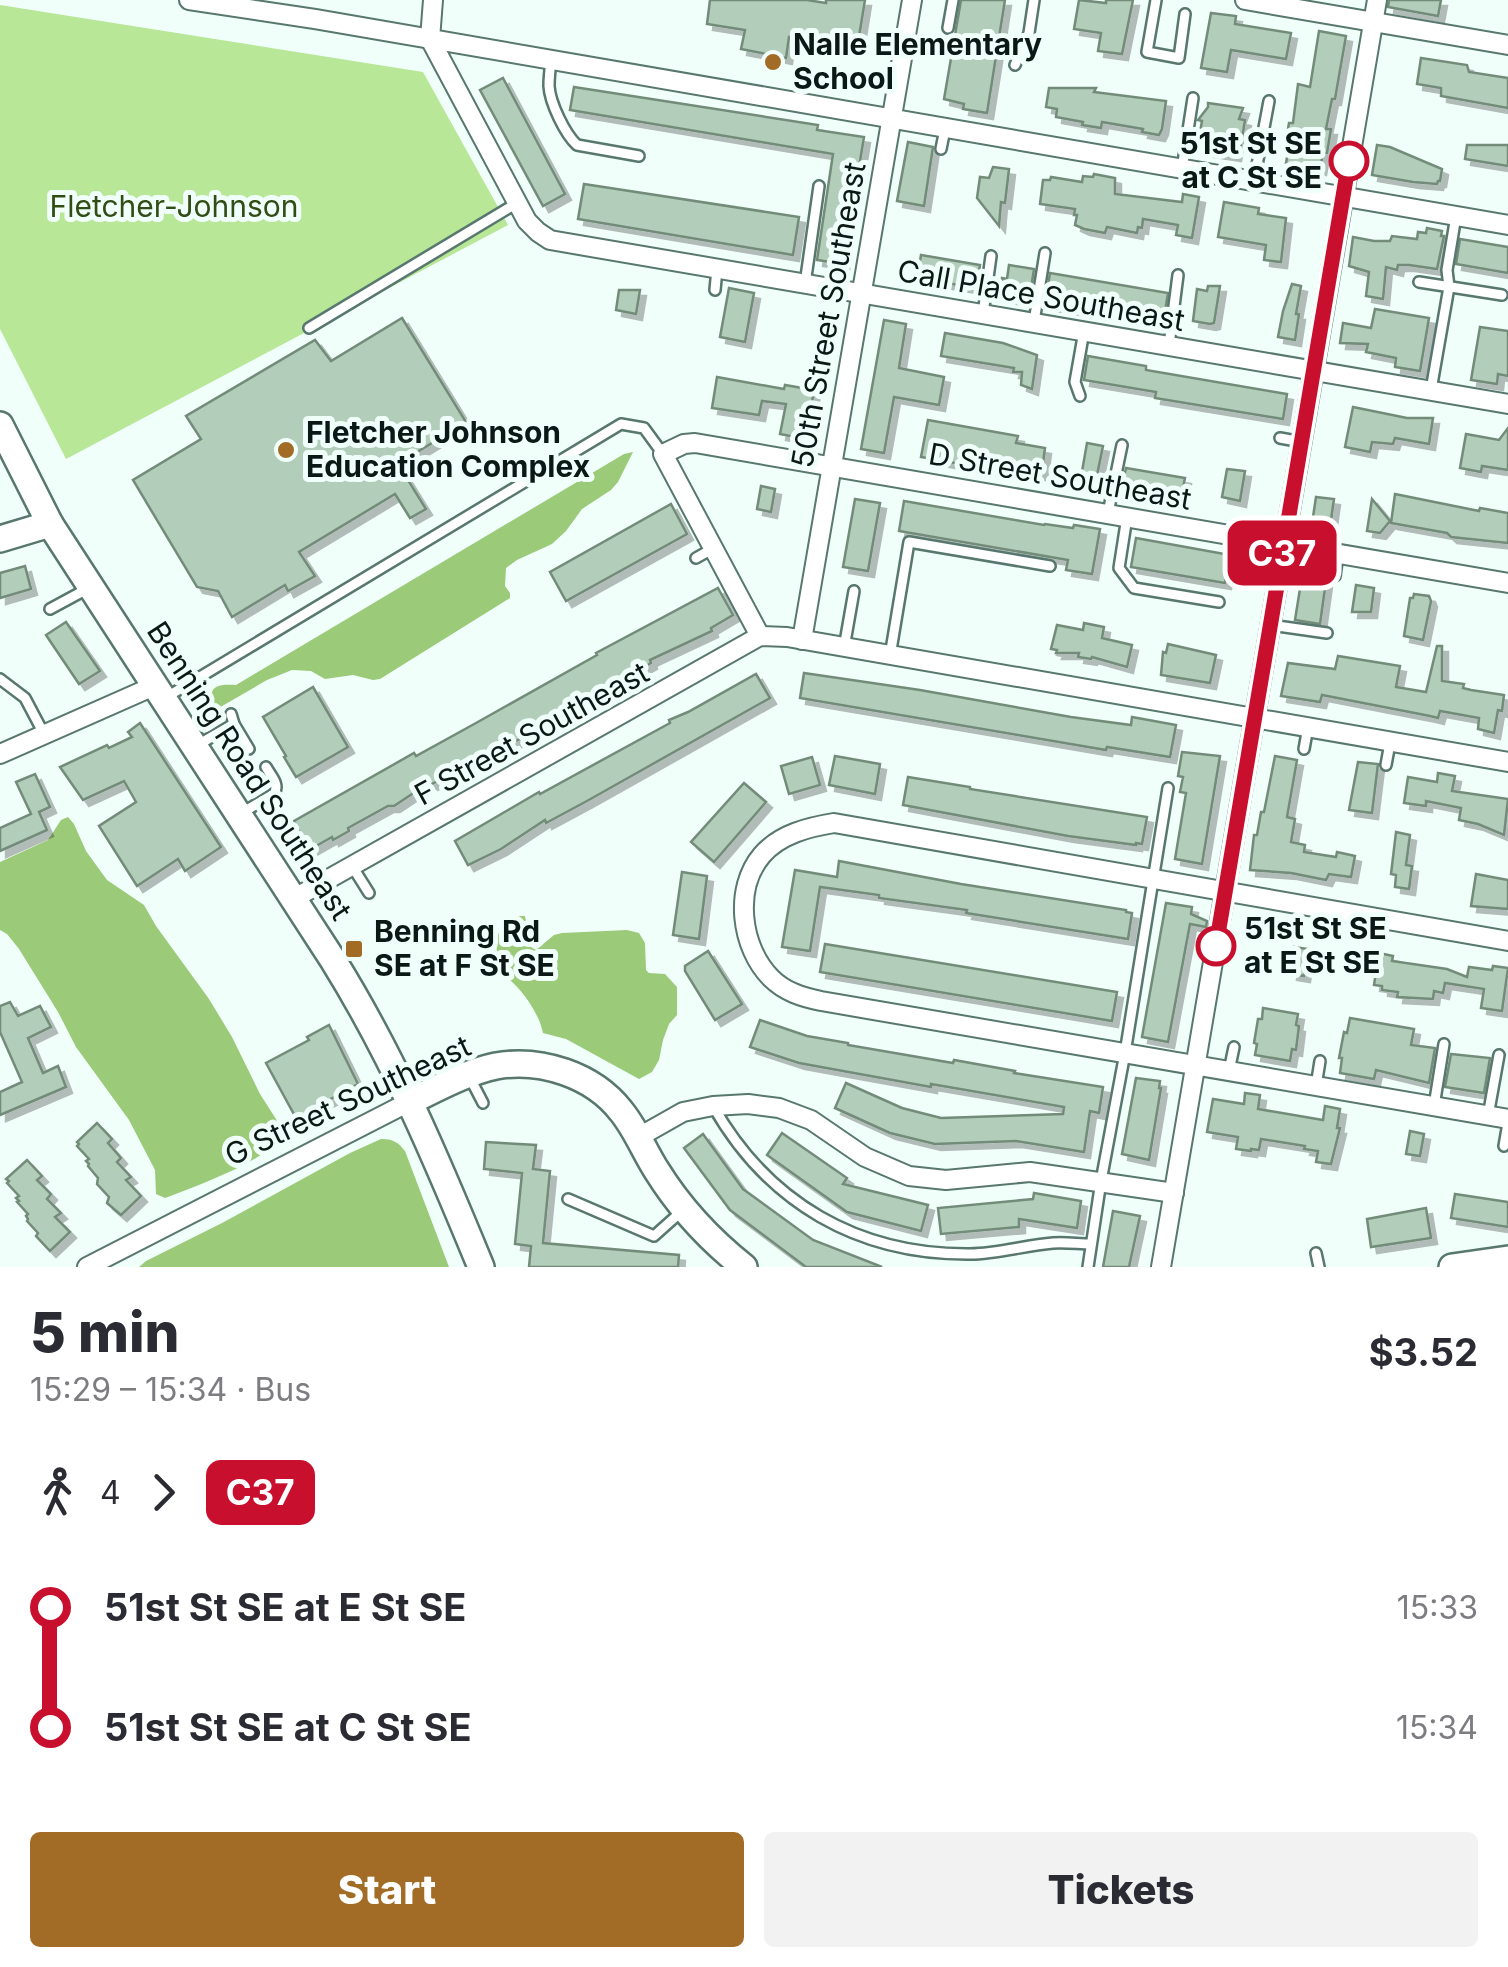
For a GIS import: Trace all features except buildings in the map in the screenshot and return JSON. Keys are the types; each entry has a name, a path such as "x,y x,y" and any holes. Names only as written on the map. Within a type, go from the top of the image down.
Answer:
{"main road":[{"name":"Benning Road Southeast","path":"0,425 50,524 352,990 411,1101 480,1267"},
{"path":"0,539 50,524"},
{"name":"G Street Southeast","path":"411,1101 497,1066 546,1067 590,1084 624,1114 684,1210 737,1265"},
{"path":"1452,1267 1508,1259"}],"street":[{"path":"189,0 1508,225"},
{"path":"433,0 430,40 518,203"},
{"name":"50th Street Southeast","path":"802,640 912,0"},
{"path":"1162,1267 1377,0"},
{"path":"1253,1 1508,45"},
{"name":"Call Place Southeast","path":"518,203 538,232 564,244 1508,404"},
{"name":"D Street Southeast","path":"663,454 695,442 1508,583"},
{"path":"663,454 760,636 802,640 1508,762"},
{"name":"F Street Southeast","path":"293,899 760,636"},
{"path":"0,754 158,692"},
{"path":"1508,941 834,824 807,828 762,854 746,892 744,915 747,936 758,960 770,977 798,996 1508,1121"},
{"name":"G Street Southeast","path":"87,1267 411,1101"},
{"path":"637,1138 682,1112 748,1104 779,1108 811,1120 865,1157 908,1176 946,1180 1030,1172 1174,1192"}],"lane":[{"path":"948,28 953,0"},
{"path":"1015,65 1029,32 1034,0"},
{"path":"1156,0 1147,52 1179,58 1185,14"},
{"path":"552,61 550,94 570,139 577,145 639,156"},
{"path":"1182,169 1193,98"},
{"path":"1254,182 1269,101"},
{"path":"941,149 945,129"},
{"path":"804,284 819,186"},
{"path":"309,328 518,203"},
{"path":"1432,390 1456,216"},
{"path":"1034,322 1045,253"},
{"path":"983,314 991,256"},
{"path":"715,290 717,270"},
{"path":"1169,345 1178,275"},
{"path":"1419,282 1502,295"},
{"path":"1080,396 1076,382 1084,330"},
{"path":"158,692 621,424 644,428 663,454"},
{"path":"1280,438 1302,442"},
{"path":"1122,445 1120,568 1134,588 1218,602"},
{"path":"890,656 909,542 1050,566"},
{"path":"696,558 714,548"},
{"path":"1335,576 1338,554"},
{"path":"50,609 90,587"},
{"path":"844,648 854,591"},
{"path":"1270,624 1328,632"},
{"path":"0,678 25,698 45,735"},
{"path":"194,747 232,720 249,748"},
{"path":"1304,749 1308,727"},
{"path":"1386,764 1390,741"},
{"path":"238,815 274,794 277,786 266,767"},
{"path":"1088,1267 1168,788"},
{"path":"352,866 369,893"},
{"path":"1434,1106 1444,1044"},
{"path":"1230,1072 1234,1048"},
{"path":"1488,1116 1498,1055"},
{"path":"1316,1086 1320,1061"},
{"path":"469,1075 482,1103"},
{"path":"713,1106 730,1137 764,1177 818,1217 866,1238 913,1251 973,1254 1056,1242 1092,1244"},
{"path":"1504,1146 1508,1121"},
{"path":"568,1199 654,1236 684,1210"},
{"path":"1316,1253 1318,1267"}],"green space":[{"name":"Fletcher-Johnson","path":"0,5 423,72 508,225 66,459 0,329"},
{"path":"633,452 611,490 582,509 552,544 506,568 505,586 510,598 380,679 353,675 325,679 311,671 292,670 214,708 215,688 236,685"},
{"path":"68,817 107,880 144,905 209,999 279,1127 279,1140 270,1149 226,1174 165,1198 156,1194 155,1170 129,1120 76,1047 19,949 0,930 0,862 48,840 61,820"},
{"path":"517,916 525,916 531,947 536,950 562,933 639,933 645,943 646,970 665,974 677,987 677,1015 669,1024 652,1072 639,1079 566,1039 543,1033 533,1008 501,973 499,965 499,932"},
{"path":"381,1139 395,1142 405,1151 449,1267 139,1267 350,1153"}],"bus line":[{"name":"C37","path":"1216,946 1349,161"}],"place":[{"name":"Nalle Elementary School","path":"773,62"},
{"name":"51st St SE at C St SE","path":"1349,161"},
{"name":"Fletcher Johnson Education Complex","path":"286,450"},
{"name":"51st St SE at E St SE","path":"1216,946"},
{"name":"Benning Rd SE at F St SE","path":"354,949"}]}
